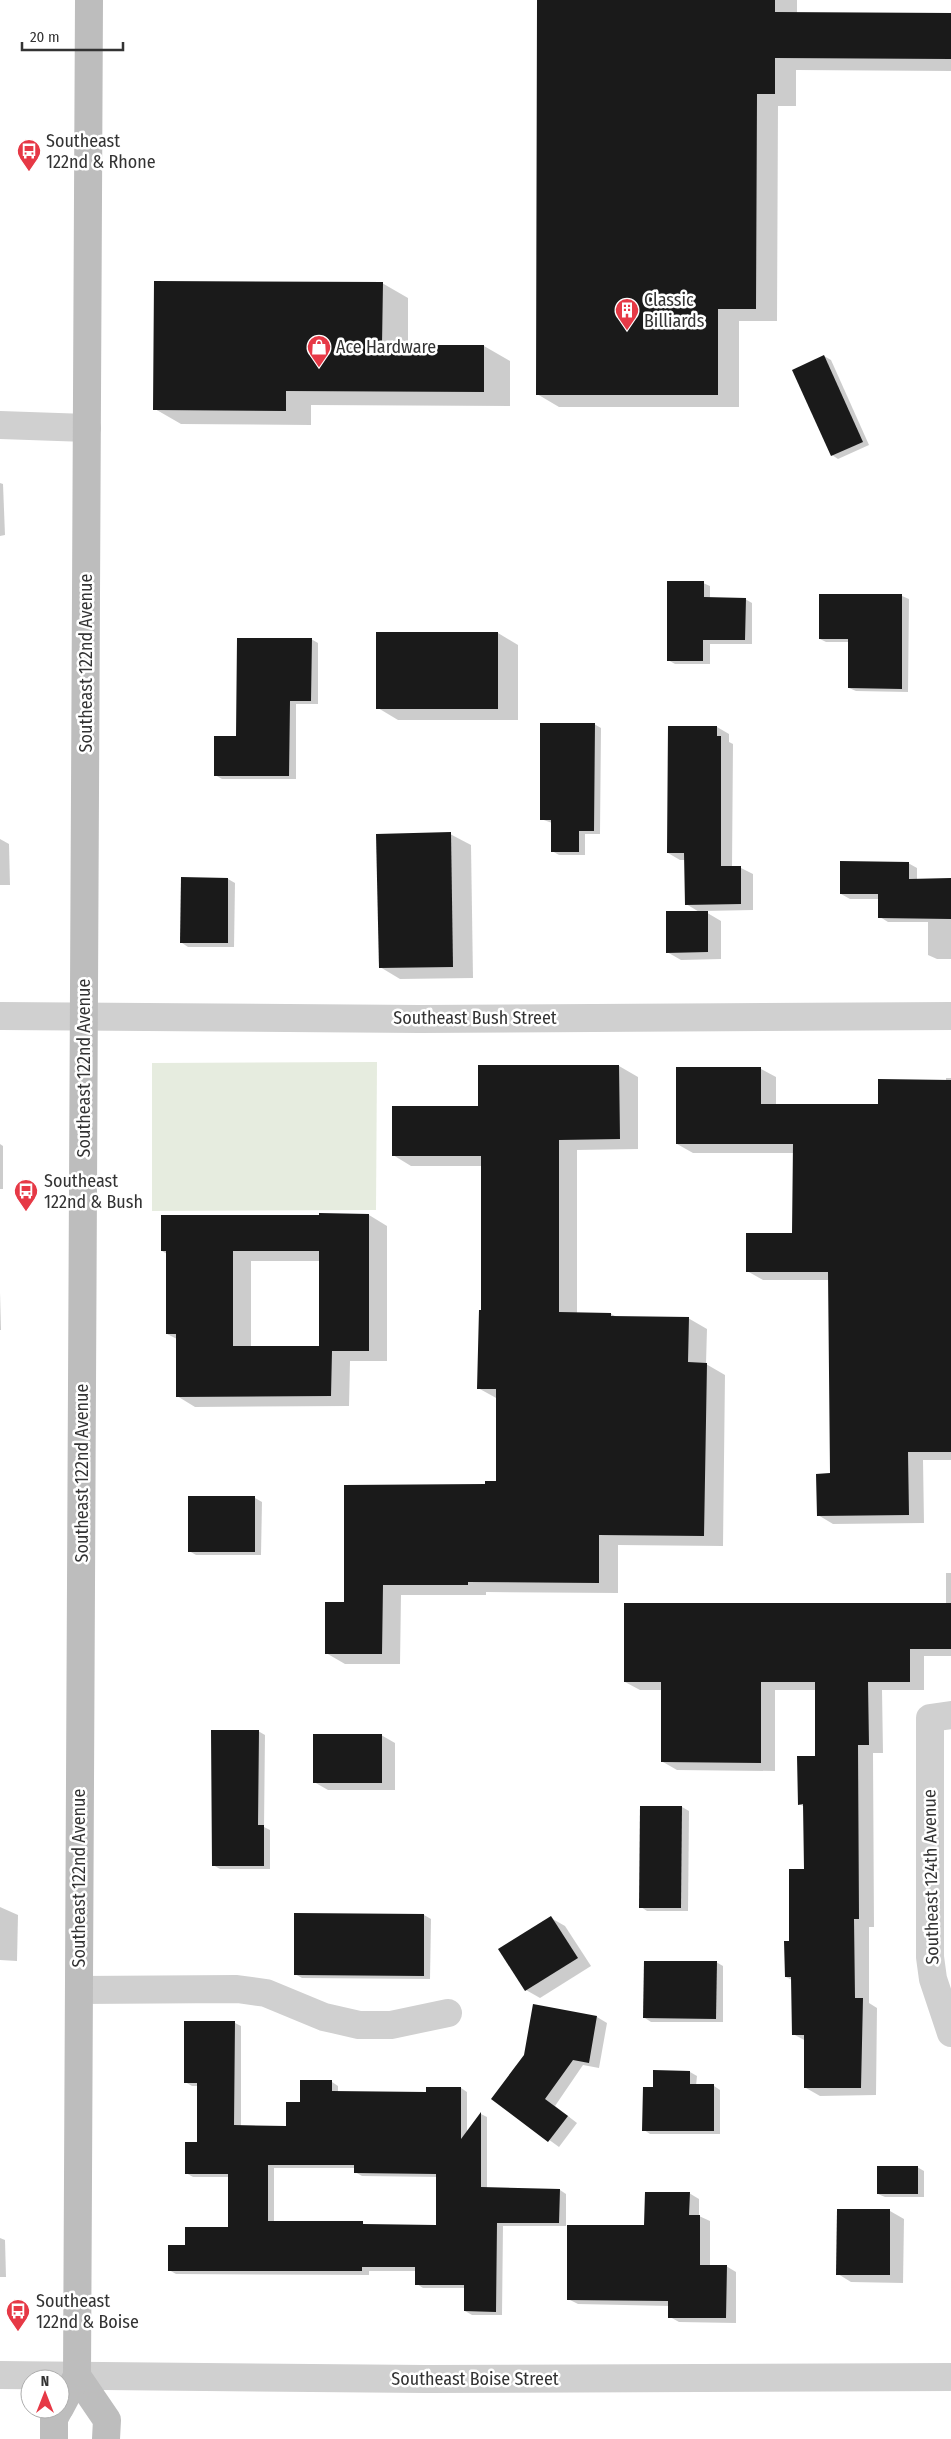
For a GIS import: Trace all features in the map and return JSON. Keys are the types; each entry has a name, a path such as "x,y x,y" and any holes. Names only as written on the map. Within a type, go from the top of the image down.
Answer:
{"main road":[{"name":"Southeast 122nd Avenue","path":"70,2389 77,2376 89,0"},
{"path":"77,2376 107,2420 106,2439"},
{"name":"Southeast 122nd Avenue","path":"54,2419 54,2439"}],"street":[{"path":"0,425 87,428"},
{"name":"Southeast Bush Street","path":"0,1016 420,1019 951,1016"},
{"name":"Southeast 124th Avenue","path":"941,1716 930,1957 933,1978 951,2034"},
{"path":"79,1990 238,1989 266,1993 324,2017 360,2025 391,2025 448,2014"},
{"name":"Southeast Boise Street","path":"0,2375 426,2379 951,2377"}],"shaded area":[{"path":"377,1062 376,1210 152,1211 152,1063"}],"building":[{"path":"537,0 775,0 775,12 951,13 951,59 775,58 775,94 757,94 756,309 718,309 718,395 536,395"},
{"name":"Ace Hardware","path":"154,281 383,282 382,345 484,345 484,392 286,391 286,411 153,410"},
{"path":"824,355 863,442 831,456 792,370"},
{"path":"667,581 704,581 704,597 746,598 745,640 703,640 703,661 667,661"},
{"path":"819,594 902,594 902,689 848,688 848,639 819,639"},
{"path":"376,632 498,632 498,709 376,709"},
{"path":"237,638 312,638 311,701 290,701 289,776 214,776 214,736 236,736"},
{"path":"540,723 595,723 594,831 579,831 579,852 551,852 551,820 540,820"},
{"path":"668,726 717,726 717,736 721,736 721,866 741,866 741,904 685,905 684,853 667,853"},
{"path":"451,832 453,967 379,968 376,834"},
{"path":"840,861 909,862 909,879 951,878 951,919 878,918 878,894 840,894"},
{"path":"181,877 228,878 228,943 180,943"},
{"path":"666,911 708,911 708,952 666,953"},
{"path":"478,1065 619,1065 620,1139 559,1140 559,1312 611,1313 611,1316 689,1317 688,1362 707,1363 704,1536 599,1535 599,1583 468,1582 468,1585 383,1585 382,1654 325,1654 325,1602 344,1602 344,1485 485,1484 485,1481 496,1481 496,1389 477,1389 479,1310 481,1310 481,1156 392,1156 392,1106 478,1106"},
{"path":"676,1067 761,1067 761,1104 878,1104 878,1079 951,1080 951,1452 908,1452 909,1515 817,1516 816,1474 830,1473 828,1272 746,1272 746,1233 792,1233 793,1144 676,1144"},
{"path":"319,1213 369,1214 369,1351 332,1351 331,1396 176,1397 176,1334 166,1334 166,1251 161,1251 161,1215 319,1215","holes":["233,1251 319,1251 319,1346 233,1346"]},
{"path":"188,1496 255,1496 255,1552 188,1552"},
{"path":"624,1603 951,1603 951,1649 910,1649 910,1682 868,1682 869,1745 858,1745 859,1919 854,1919 855,1998 863,1998 861,2088 804,2088 804,2035 792,2035 791,1977 785,1977 784,1941 789,1941 789,1869 804,1869 803,1804 798,1805 797,1756 815,1756 815,1682 761,1682 761,1763 661,1762 661,1682 624,1682"},
{"path":"211,1730 259,1730 258,1825 264,1825 264,1866 212,1866"},
{"path":"313,1734 382,1734 382,1783 313,1783"},
{"path":"640,1806 682,1806 681,1908 639,1908"},
{"path":"294,1913 424,1914 424,1976 294,1975"},
{"path":"551,1916 578,1958 525,1991 498,1949"},
{"path":"644,1961 717,1961 716,2019 643,2018"},
{"path":"533,2004 597,2016 589,2063 573,2060 545,2099 568,2116 548,2142 491,2099 524,2055"},
{"path":"184,2021 235,2021 234,2125 286,2126 286,2102 300,2102 300,2080 332,2080 332,2091 426,2092 426,2087 461,2087 461,2139 481,2112 481,2187 560,2189 559,2223 497,2223 496,2312 464,2311 464,2285 415,2285 415,2267 362,2267 362,2271 168,2271 168,2245 185,2245 185,2227 228,2227 228,2174 185,2174 185,2142 197,2142 197,2083 184,2083","holes":["268,2165 354,2165 354,2173 436,2174 436,2225 363,2224 363,2221 268,2221"]},
{"path":"653,2070 690,2071 690,2084 714,2084 714,2131 642,2131 643,2087 653,2087"},
{"path":"877,2166 918,2166 918,2194 877,2194"},
{"path":"645,2192 690,2192 689,2215 700,2215 700,2265 727,2265 726,2318 668,2318 668,2301 567,2300 567,2225 644,2225"},
{"path":"837,2209 890,2209 890,2275 836,2275"}],"place":[{"name":"Southeast 122nd & Rhone","path":"29,172"},
{"name":"Classic Billiards","path":"627,331"},
{"name":"Ace Hardware","path":"319,368"},
{"name":"Southeast 122nd & Bush","path":"26,1212"},
{"name":"Southeast 122nd & Boise","path":"18,2332"}]}
